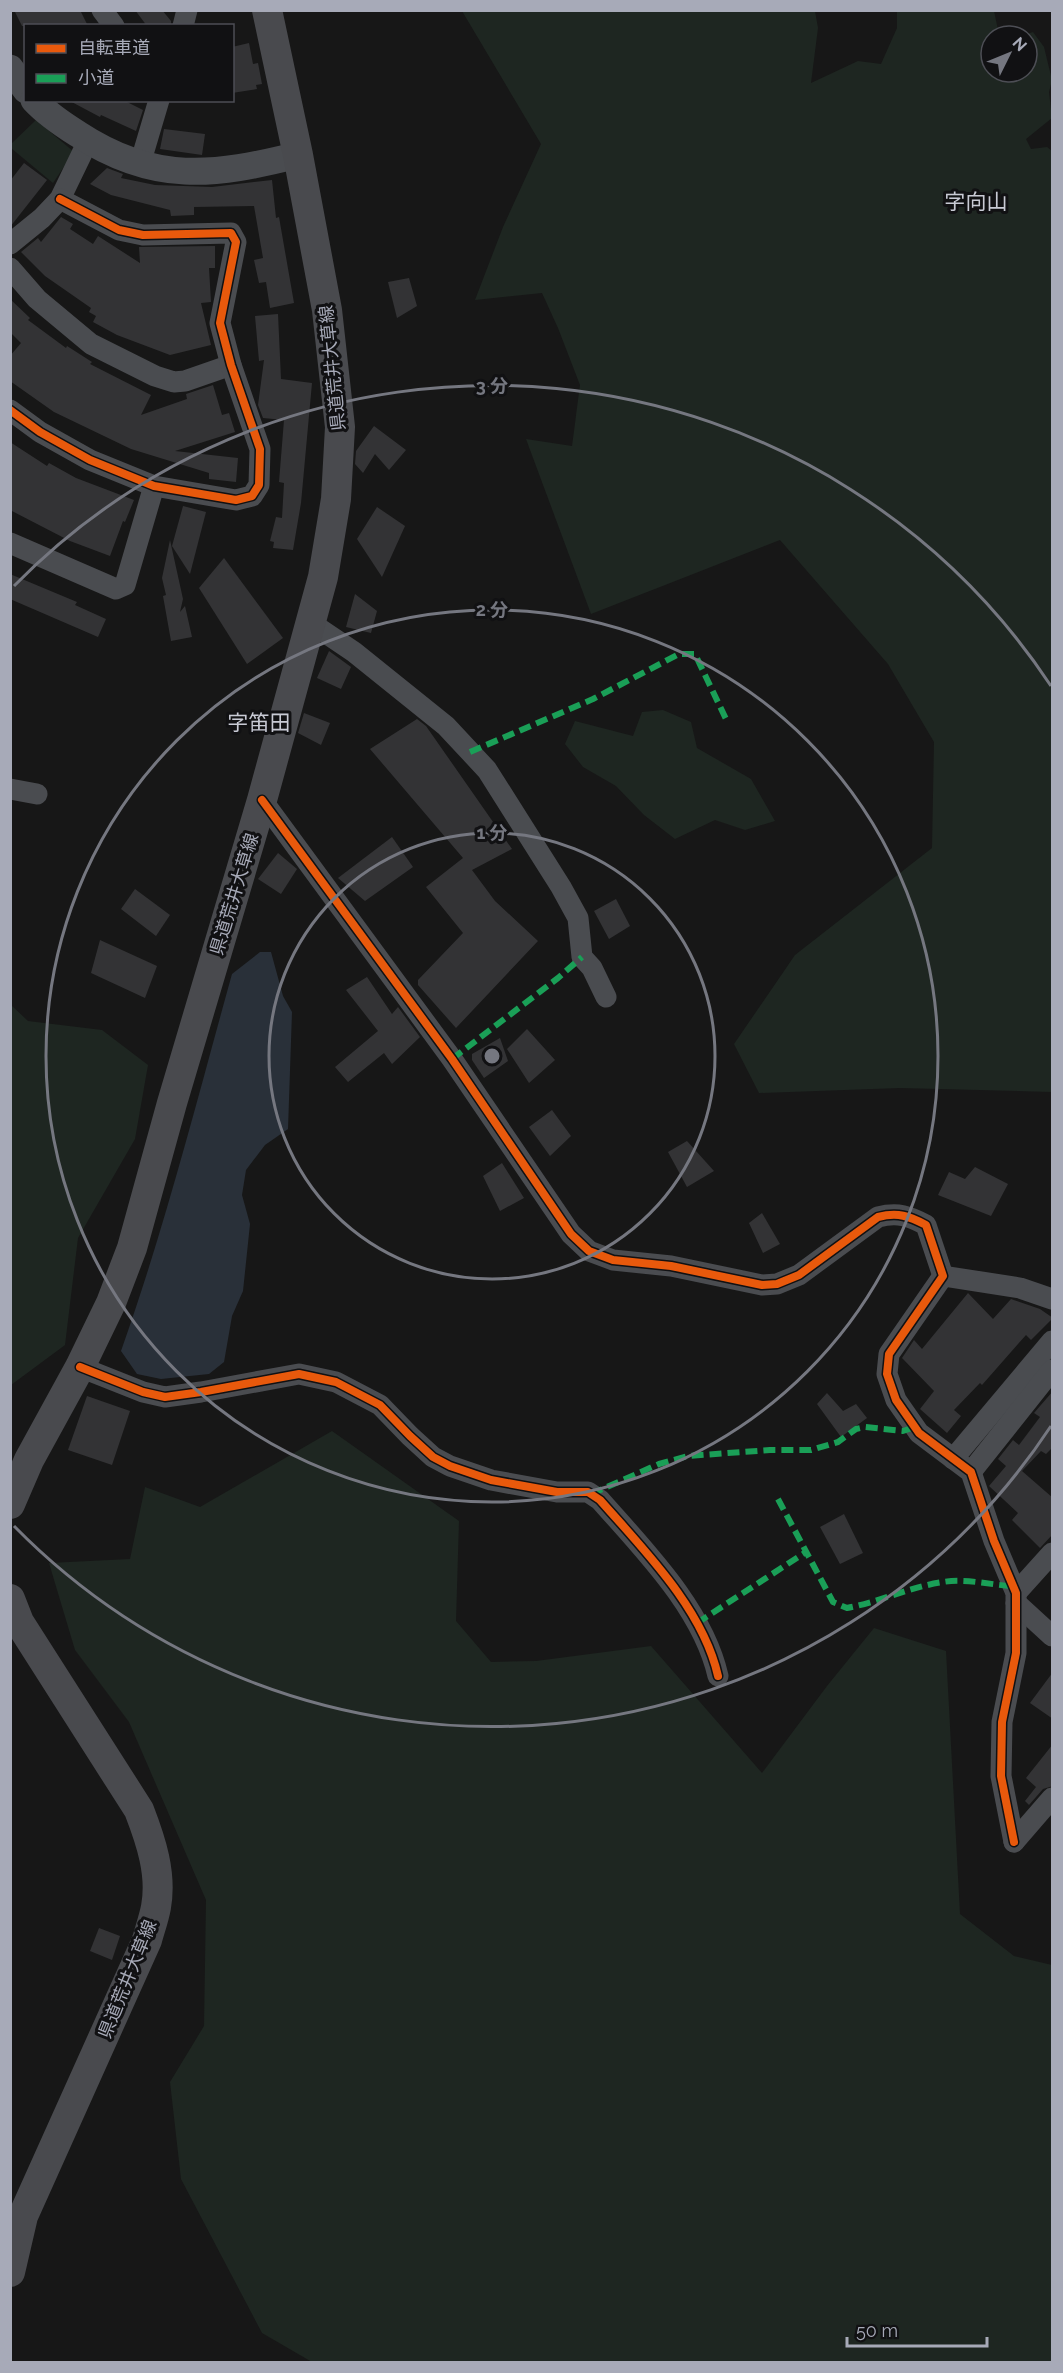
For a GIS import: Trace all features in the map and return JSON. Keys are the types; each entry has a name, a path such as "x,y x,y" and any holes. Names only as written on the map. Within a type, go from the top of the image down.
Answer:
{"main road":[{"name":"県道荒井大草線","path":"10,1504 29,1460 80,1367 111,1303 132,1248 172,1103 262,800 323,577 336,499 340,428 327,310 298,155 267,10"},
{"name":"県道荒井大草線","path":"10,1599 19,1622 139,1810 150,1837 156,1868 156,1906 147,1940 17,2227 10,2272"}],"street":[{"path":"102,10 112,24"},
{"path":"10,68 24,87"},
{"path":"36,102 48,114 88,141 118,157 164,170 207,172 240,169 298,155"},
{"path":"140,164 158,102"},
{"path":"10,244 42,218 60,199 88,141"},
{"path":"10,410 40,432 90,460 154,486 236,500 252,496 259,485 260,449 219,323 236,242 235,236 231,233 143,235 119,230 60,199"},
{"path":"10,268 37,299 91,344 155,376 174,382 185,381 231,365"},
{"path":"10,543 100,583 116,589 121,588 125,585 154,486"},
{"path":"311,623 354,652 446,726 487,770 578,918 582,957 592,968 606,997"},
{"path":"10,789 37,794"},
{"path":"262,800 452,1059 571,1234 589,1251 613,1260 672,1266 762,1286 777,1284 799,1275 878,1217 892,1214 906,1215 926,1225 943,1276"},
{"path":"943,1276 1020,1288 1053,1299"},
{"path":"943,1276 889,1354 887,1374 896,1400 919,1433 971,1472 1016,1598 1016,1653 1002,1722 1001,1776 1014,1842 1053,1798"},
{"path":"953,1459 1053,1341"},
{"path":"80,1367 143,1392 165,1396 201,1392 299,1374 336,1382 380,1405 433,1457 450,1466 491,1480 557,1492 588,1492 600,1500 645,1551 697,1623 714,1661 717,1676"},
{"path":"971,1472 1053,1370"},
{"path":"1016,1598 1053,1554"},
{"path":"1016,1598 1053,1636"}],"shaded area":[{"path":"462,11 815,11 818,28 811,83 858,61 881,64 897,28 897,11 994,11 997,24 979,24 979,84 1039,84 1039,40 1044,47 1052,80 1049,92 1052,118 1026,139 1031,149 1047,147 1052,151 1052,1092 900,1088 759,1093 734,1044 795,955 932,848 934,742 888,664 780,540 591,614 526,439 572,446 580,385 542,293 475,300 503,227 541,144"},
{"path":"36,120 74,152 53,183 10,145"},
{"path":"663,710 691,722 697,748 751,779 775,821 745,830 715,820 675,839 644,815 616,786 583,767 565,744 575,721 633,736 642,712"},
{"path":"260,952 271,952 283,996 292,1012 288,1129 265,1145 246,1170 242,1195 250,1224 243,1291 232,1316 224,1362 209,1374 161,1379 137,1374 121,1351 166,1210 232,974"},
{"path":"11,1005 28,1021 102,1030 148,1065 135,1139 78,1238 65,1345 11,1385"},
{"path":"332,1431 459,1521 456,1621 491,1662 536,1661 651,1646 762,1773 874,1628 946,1651 960,1914 1014,1956 1052,1965 1052,2362 312,2362 262,2333 181,2179 170,2082 204,2026 206,1900 129,1722 75,1650 49,1563 130,1559 145,1487 200,1507"}],"building":[{"path":"14,10 80,10 87,24 24,24 22,26"},
{"path":"135,10 162,10 171,21 171,24 146,24"},
{"path":"249,43 253,64 258,63 262,84 256,85 257,89 234,93 234,47"},
{"path":"72,102 127,102 143,110 136,131 101,115 100,117"},
{"path":"164,129 205,134 202,155 160,149"},
{"path":"24,163 47,180 10,227 10,181"},
{"path":"107,168 123,174 121,178 155,185 212,187 272,180 276,218 279,217 294,303 270,308 266,282 259,283 254,260 263,258 254,206 194,207 194,215 171,216 170,210 111,195 90,184"},
{"path":"61,217 73,224 70,229 93,244 98,236 140,263 139,247 215,246 215,268 209,268 211,302 201,303 211,345 170,355 117,335 93,322 96,316 89,312 91,308 45,276 21,252 38,238 41,242"},
{"path":"409,278 417,306 397,318 388,282"},
{"path":"10,299 30,318 28,320 66,348 67,346 92,362 90,364 151,395 141,415 187,399 186,394 213,385 222,415 229,413 235,432 175,451 238,458 236,482 209,479 209,473 131,449 54,412 10,381 10,356 21,343 10,332"},
{"path":"278,314 281,379 312,383 301,503 293,550 273,548 274,542 270,541 276,517 282,518 284,483 279,482 284,420 263,418 258,405 264,360 259,361 255,316"},
{"path":"374,426 406,450 389,470 375,454 363,473 355,464 356,451"},
{"path":"10,442 47,466 49,463 76,478 134,500 125,522 123,521 110,556 70,541 10,510"},
{"path":"183,506 206,512 190,574 172,546"},
{"path":"377,507 405,526 382,577 357,539"},
{"path":"170,540 183,599 180,612 185,606 192,637 171,641 162,578"},
{"path":"224,558 283,638 247,664 199,588"},
{"path":"10,574 77,602 75,605 106,619 98,637 10,599"},
{"path":"355,594 377,611 371,633 346,627"},
{"path":"329,651 351,667 341,689 317,678"},
{"path":"304,713 330,723 321,745 298,733"},
{"path":"417,719 426,726 512,849 472,870 495,901 538,941 456,1028 418,985 418,980 463,933 426,887 463,858 370,749"},
{"path":"392,837 413,867 365,901 338,878"},
{"path":"278,853 297,869 281,894 258,879"},
{"path":"135,889 170,915 156,936 121,909"},
{"path":"616,899 630,926 609,939 594,911"},
{"path":"100,940 157,966 145,998 91,973"},
{"path":"367,977 392,1014 398,1007 420,1037 392,1064 384,1053 348,1082 335,1067 378,1031 346,990"},
{"path":"527,1029 555,1060 529,1083 507,1049"},
{"path":"500,1038 508,1061 484,1078 472,1060 472,1054"},
{"path":"552,1110 571,1136 550,1156 529,1127"},
{"path":"687,1141 714,1171 687,1187 668,1152"},
{"path":"502,1163 524,1198 500,1211 483,1176"},
{"path":"975,1167 1008,1184 991,1216 938,1195 949,1172 965,1179"},
{"path":"762,1213 780,1244 763,1253 749,1223"},
{"path":"968,1293 993,1319 1011,1299 1040,1309 1053,1318 1031,1340 1026,1335 982,1385 980,1383 954,1410 961,1416 947,1433 920,1409 934,1391 902,1358 914,1340 922,1349"},
{"path":"1053,1391 1053,1447 1046,1454 1041,1451 1022,1471 1053,1498 1053,1534 1040,1548 1012,1520 1018,1513 989,1486 1006,1466 998,1459 1013,1440 1019,1445 1040,1417 1034,1413"},
{"path":"827,1393 843,1411 856,1404 867,1418 841,1437 817,1404"},
{"path":"87,1396 130,1411 112,1465 68,1450"},
{"path":"844,1514 863,1553 840,1564 820,1527"},
{"path":"1053,1672 1053,1719 1030,1703"},
{"path":"1053,1744 1053,1786 1043,1789 1029,1805 1025,1801 1036,1787 1026,1778"},
{"path":"99,1928 120,1936 112,1960 90,1951"}],"marked path":[{"path":"470,752 593,699 679,654 695,654 726,719"},
{"path":"452,1059 582,957"},
{"path":"591,1494 659,1464 688,1456 770,1450 811,1450 838,1442 856,1429 865,1427 903,1431 915,1427"},
{"path":"778,1499 833,1602 847,1608 943,1582 969,1581 1013,1586"},
{"path":"697,1623 806,1552"}],"cycle path":[{"path":"10,410 40,432 90,460 154,486 236,500 252,496 259,485 260,449 231,365 220,323 236,242 231,233 143,235 119,230 60,199"},
{"path":"262,800 452,1059 571,1234 589,1251 613,1260 671,1266 762,1285 777,1284 799,1275 878,1217 903,1216 926,1225 943,1276 889,1354 887,1374 896,1400 919,1433 971,1472 994,1541 1016,1593 1016,1653 1002,1722 1001,1776 1014,1842"},
{"path":"80,1367 143,1392 165,1397 299,1374 336,1382 380,1405 433,1457 450,1466 491,1480 557,1492 588,1492 600,1500 653,1560 686,1604 710,1651 718,1676"}],"district":[{"name":"字向山","path":"976,201"},
{"name":"字笛田","path":"259,722"}]}
